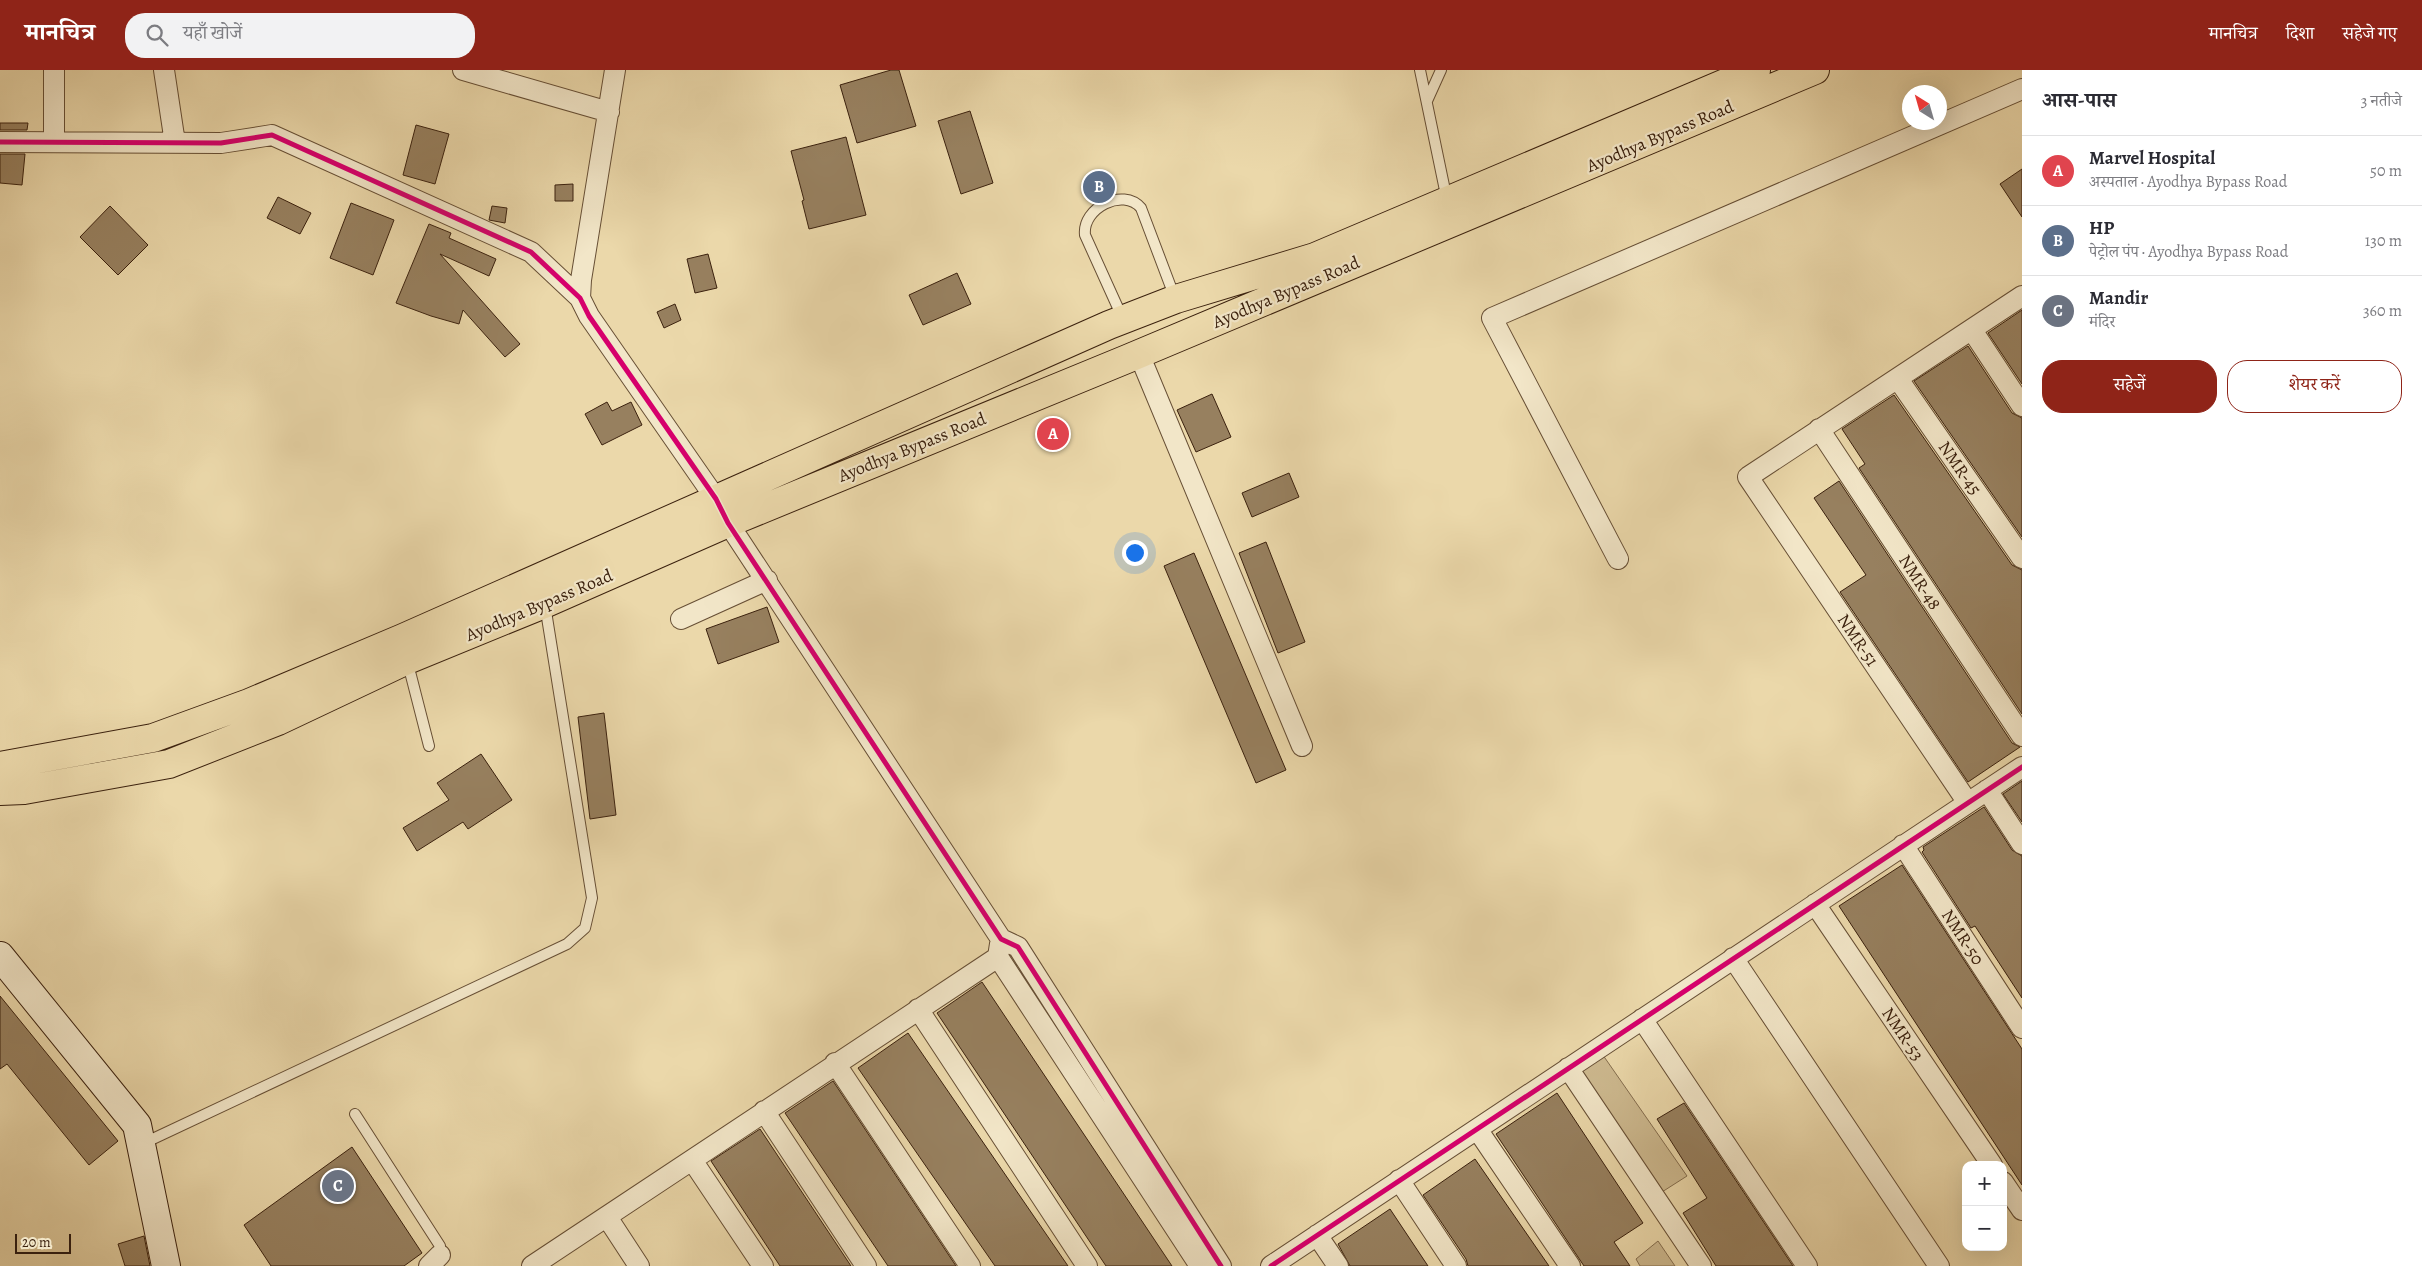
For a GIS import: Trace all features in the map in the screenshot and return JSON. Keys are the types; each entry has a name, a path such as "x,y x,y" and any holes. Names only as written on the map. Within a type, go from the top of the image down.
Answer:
{"main road":[{"name":"Ayodhya Bypass Road","path":"0,766 153,738 250,703 403,638 1123,320 1176,299 1315,257 1756,70"},
{"name":"Ayodhya Bypass Road","path":"0,791 24,790 169,764 278,721 407,660 544,604 728,523 1139,354 1816,70"},
{"path":"1176,299 1189,332"},
{"path":"1123,320 1139,354"}],"street":[{"path":"54,70 54,142"},
{"path":"164,70 175,143"},
{"path":"463,70 609,112"},
{"path":"580,298 581,280 615,70"},
{"path":"1618,559 1492,318 2022,89"},
{"path":"0,142 221,143 272,134 531,252 580,298 589,316 716,499 728,523 767,580 1200,1266"},
{"path":"1819,429 2022,296"},
{"path":"1972,330 2022,406"},
{"path":"1139,354 1302,746"},
{"name":"NMR-45","path":"1898,378 2022,558"},
{"name":"NMR-51","path":"1819,429 1748,477 1968,803"},
{"name":"NMR-48","path":"1819,429 2022,736"},
{"path":"681,619 767,580"},
{"path":"1271,1266 2022,767"},
{"path":"1987,790 2022,844"},
{"name":"NMR-50","path":"1903,846 2022,1028"},
{"name":"NMR-53","path":"1814,904 1989,1161"},
{"path":"532,1266 918,1009 999,948 1018,947 1221,1266"},
{"path":"0,956 138,1126 166,1266"},
{"path":"1733,958 1939,1266"},
{"path":"918,1009 1087,1266"},
{"path":"1642,1019 1807,1266"},
{"path":"835,1063 970,1266"},
{"path":"1568,1068 1701,1266"},
{"path":"764,1112 866,1266"},
{"path":"1477,1128 1570,1266"},
{"path":"692,1160 762,1266"},
{"path":"1399,1180 1456,1266"},
{"path":"2007,1188 2022,1210"},
{"path":"607,1217 639,1266"},
{"path":"1317,1234 1338,1266"}],"lane":[{"path":"1420,70 1448,200"},
{"path":"1427,101 1441,70"},
{"path":"1123,320 1084,228 1089,214 1096,209 1123,198 1130,199 1141,208 1176,299"},
{"path":"141,1144 567,944 584,928 592,898 544,604"},
{"path":"407,660 430,746"},
{"path":"355,1114 440,1246 434,1260"}],"shaded area":[{"path":"1598,1048 1687,1176 1651,1199 1568,1068"},
{"path":"1658,1241 1675,1266 1640,1266 1636,1259"}],"building":[{"path":"891,70 899,70 916,126 857,143 840,85"},
{"path":"970,111 993,183 961,194 938,121"},
{"path":"0,123 28,123 27,130 0,130"},
{"path":"416,125 449,134 435,184 403,175"},
{"path":"846,137 866,215 809,229 802,201 804,200 791,151"},
{"path":"0,154 25,154 22,185 0,183"},
{"path":"2022,169 2022,217 2000,184"},
{"path":"573,184 573,201 555,201 555,185"},
{"path":"278,197 311,213 300,234 267,218"},
{"path":"351,203 394,220 373,275 330,258"},
{"path":"110,206 148,245 118,275 80,237"},
{"path":"492,206 507,208 505,223 489,220"},
{"path":"429,224 451,233 449,238 496,259 489,276 440,254 520,344 505,357 463,310 459,324 396,303"},
{"path":"708,254 717,288 695,293 687,259"},
{"path":"957,273 971,304 923,325 909,295"},
{"path":"675,304 681,320 664,328 657,312"},
{"path":"2022,310 2022,384 1988,333"},
{"path":"1968,346 2012,413 2022,418 2022,537 1914,381"},
{"path":"1212,394 1231,437 1196,452 1177,410"},
{"path":"1894,395 2012,565 2022,570 2022,714 1859,468 1865,464 1842,429"},
{"path":"607,402 612,411 631,402 642,425 602,445 585,414"},
{"path":"1289,473 1299,497 1252,517 1242,493"},
{"path":"1839,481 2012,743 2020,747 1968,782 1840,592 1866,575 1814,498"},
{"path":"1266,542 1305,642 1278,653 1239,553"},
{"path":"1194,553 1286,770 1256,783 1164,566"},
{"path":"767,607 779,642 718,664 706,629"},
{"path":"604,713 616,815 590,819 578,717"},
{"path":"481,754 512,800 468,829 463,822 417,851 403,828 449,800 437,783"},
{"path":"2022,781 2022,822 2003,794"},
{"path":"1984,807 2012,850 2022,856 2022,998 1975,926 1971,928 1922,852 1924,850 1923,847"},
{"path":"1902,865 2022,1049 2022,1185 2007,1161 1839,906"},
{"path":"982,982 1172,1266 1106,1266 937,1013"},
{"path":"0,996 118,1141 89,1165 7,1064 0,1069"},
{"path":"908,1033 1068,1266 995,1266 858,1068"},
{"path":"833,1081 956,1266 888,1266 785,1113"},
{"path":"1557,1093 1643,1223 1614,1242 1630,1266 1584,1266 1496,1134"},
{"path":"1684,1103 1793,1266 1716,1266 1683,1213 1707,1198 1657,1119"},
{"path":"760,1129 851,1266 780,1266 711,1161"},
{"path":"352,1147 422,1253 404,1266 271,1266 244,1225"},
{"path":"1475,1159 1549,1266 1468,1266 1466,1259 1423,1195"},
{"path":"1390,1209 1428,1266 1350,1266 1338,1244"},
{"path":"144,1236 150,1266 125,1266 118,1244"}],"cycle path":[{"path":"0,142 221,143 272,135 531,252 580,298 589,316 716,499 728,523 1001,939 1018,947 1221,1266"},
{"path":"1271,1266 2022,767"}],"place":[{"name":"HP","path":"1099,187"},
{"name":"Marvel Hospital","path":"1053,434"},
{"name":"Mandir","path":"338,1186"}]}
